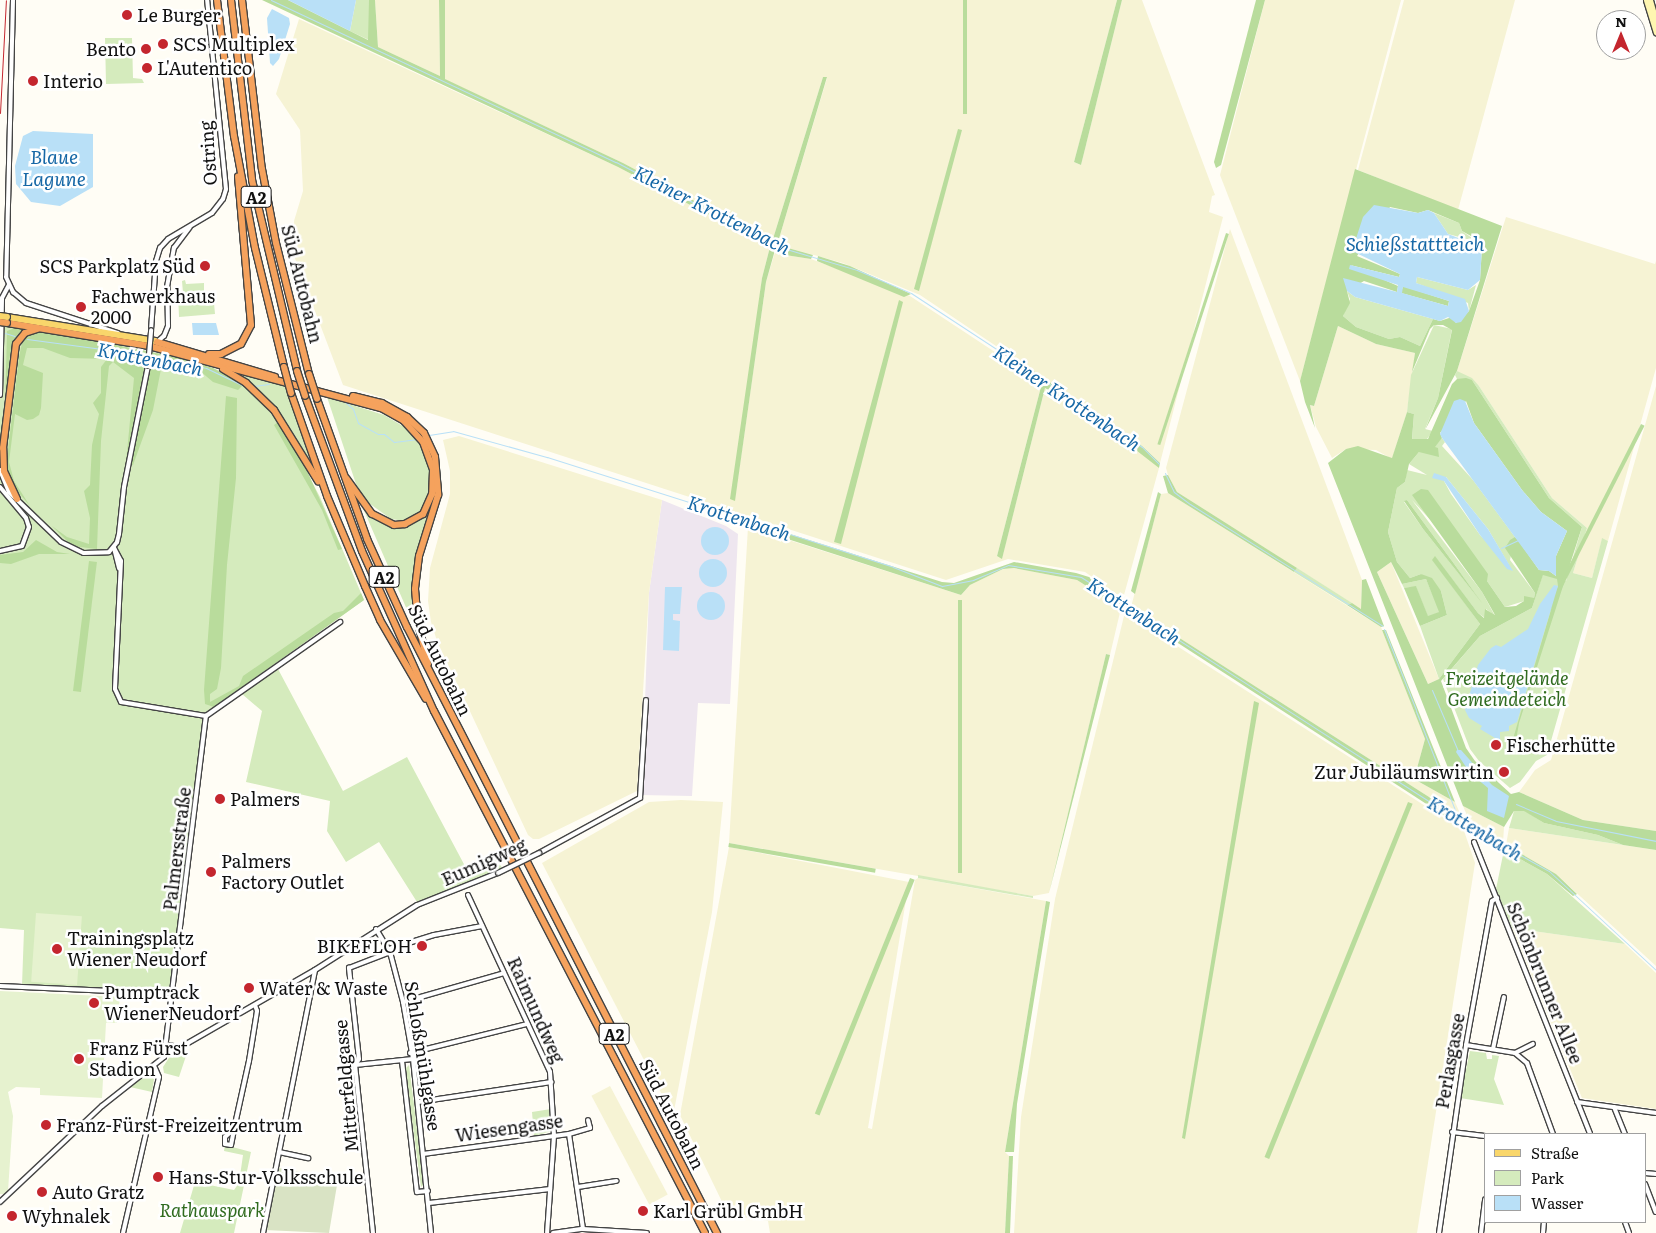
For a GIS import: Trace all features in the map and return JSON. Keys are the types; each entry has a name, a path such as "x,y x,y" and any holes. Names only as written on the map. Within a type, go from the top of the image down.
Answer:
{"highway":[{"path":"191,350 221,354 232,350 248,336 251,325 234,136 217,0"},
{"name":"Süd Autobahn","path":"231,0 252,180 297,370 362,551 434,711 705,1233"},
{"name":"Süd Autobahn","path":"242,0 262,168 278,252 309,374 343,475 367,538 431,677 717,1233"},
{"path":"234,136 255,248 291,393 327,496 380,620 434,711"},
{"path":"5,321 55,329 196,359 381,408 417,430"},
{"path":"17,499 7,482 3,459 15,350 24,333 32,329 55,329"},
{"path":"157,342 382,404 417,430 426,441 438,468 438,495 419,556 415,589 418,623 431,677"},
{"path":"196,359 246,383 256,391 293,437 327,496"},
{"path":"343,475 372,514 383,521 405,524 423,514 432,494 433,470 426,441"}],"main road":[{"path":"1646,0 1656,32"},
{"path":"1650,0 1656,21"},
{"path":"0,316 5,321 118,333 157,342"}],"street":[{"path":"13,0 4,267 9,285 26,303 118,333"},
{"name":"Ostring","path":"114,548 148,366 156,261 160,248 168,239 216,210 226,189 207,0"},
{"path":"157,342 164,336 168,326 167,287 174,248 192,225"},
{"path":"0,395 2,298 9,285"},
{"path":"0,470 4,483 17,499 72,549 94,555 114,548 121,561 115,689 117,700 206,716 340,622"},
{"path":"0,487 26,518 29,531 22,546 0,551"},
{"name":"Eumigweg","path":"166,1044 182,1047 315,970 376,929 417,905 498,873 640,798 646,700"},
{"name":"Palmersstraße","path":"166,1044 206,716"},
{"name":"Schönbrunner Allee","path":"1474,842 1590,1133"},
{"name":"Raimundweg","path":"468,895 527,1024 547,1063 552,1082 554,1136 547,1233"},
{"name":"Perlasgasse","path":"1439,1233 1466,1045 1492,901 1497,898"},
{"path":"390,950 434,935 482,926"},
{"name":"Schloßmühlgasse","path":"376,929 390,950 403,1002 410,1053 413,1059 431,1233"},
{"name":"Mitterfeldgasse","path":"373,1233 355,1065 360,1059 348,968 390,950"},
{"path":"263,1233 315,970"},
{"path":"403,1002 504,973"},
{"path":"0,986 173,994"},
{"path":"1493,1049 1504,997"},
{"path":"234,1128 258,1011 255,1005"},
{"path":"410,1053 527,1024"},
{"path":"0,1202 102,1106 164,1057 166,1044"},
{"path":"1466,1045 1515,1052 1533,1044"},
{"path":"1515,1052 1527,1063 1553,1133"},
{"path":"355,1065 413,1059"},
{"name":"Schloßmühlgasse","path":"402,1061 417,1192 428,1191"},
{"path":"123,1233 159,1077 154,1066"},
{"path":"418,1102 552,1082"},
{"path":"1577,1102 1656,1113"},
{"path":"1614,1107 1625,1133"},
{"name":"Wiesengasse","path":"423,1154 569,1134 590,1128 588,1120"},
{"path":"1452,1132 1484,1136"},
{"path":"569,1134 583,1229"},
{"path":"279,1152 308,1158"},
{"path":"578,1187 617,1180"},
{"path":"1646,1187 1656,1212"},
{"path":"429,1203 550,1189"},
{"path":"1481,1233 1484,1208"},
{"path":"553,1233 583,1229 647,1233"}],"shaded area":[{"path":"375,0 439,0 440,76 378,47"},
{"path":"445,0 1117,0 1074,162 1081,165 1122,0 1142,0 1215,195 1212,196 1209,212 1223,217 1160,463 1142,446 1078,401 920,295 843,263 781,246 778,242 827,78 823,77 772,242 623,163 444,79"},
{"path":"1265,0 1401,0 1300,381 1220,175"},
{"path":"1404,0 1515,0 1458,210 1358,170"},
{"path":"299,19 618,167 770,247 762,278 735,500 766,282 776,249 779,254 811,259 910,296 1042,383 997,556 1002,558 1045,388 1146,455 1159,468 1124,595 1118,595 1085,572 1008,559 946,580 343,385 293,253 294,221 303,191 300,130 276,94"},
{"path":"1506,217 1655,264 1656,261 1656,368 1608,541 1602,539 1592,578 1573,573 1587,528 1552,498 1479,386 1457,371"},
{"path":"1230,229 1362,580 1361,609 1177,492 1168,475 1166,468"},
{"path":"1338,326 1376,344 1415,353 1407,412 1392,459 1376,450 1346,449 1332,458 1316,427 1310,405 1314,406"},
{"path":"1656,386 1656,831 1583,820 1519,792 1535,770 1551,760"},
{"path":"459,436 662,500 649,593 637,791 539,839 533,839 528,835 437,641 431,622 428,601 430,568 450,494 450,471 443,440"},
{"path":"1168,493 1381,627 1425,739 1414,779 1455,802 1462,818 1131,607 1161,494"},
{"path":"662,500 726,526 738,534 730,704 698,703 692,796 641,795 648,711 645,700 649,593"},
{"path":"748,527 961,595 970,585 1003,569 1014,568 1077,580 1121,608 1110,655 1106,654 1049,893 1033,896 729,843"},
{"path":"1391,562 1439,679 1428,684 1377,572"},
{"path":"1129,615 1464,831 1475,863 1417,1233 1014,1233 1021,1117 1055,899 1124,616"},
{"path":"681,800 723,802 712,912 673,1116 542,863 649,802"},
{"path":"1463,806 1504,827 1503,843 1471,825"},
{"path":"1509,828 1656,850 1656,966 1556,874 1506,845"},
{"path":"729,847 909,882 868,1128 872,1129 915,880 918,878 1046,901 1005,1152 1009,1156 1005,1233 770,1233 768,1221 731,1215 726,1210 680,1115"},
{"path":"1512,928 1625,944 1656,973 1656,1109 1582,1098"},
{"path":"610,1086 668,1195 649,1204 591,1096"}],"green space":[{"path":"262,0 288,0 368,40 369,0 375,0 378,47 440,76 439,0 445,0 445,79 623,163 772,242 823,77 827,77 778,242 781,246 813,255 811,259 779,254 775,250 766,282 735,501 730,499 762,278 770,247 618,167"},
{"path":"356,0 369,0 369,40 350,31"},
{"path":"963,0 967,0 967,114 963,114"},
{"path":"1117,0 1122,0 1081,165 1074,162"},
{"path":"1256,0 1265,0 1221,165 1216,168 1214,162"},
{"path":"105,38 132,38 133,78 142,79 144,83 106,84"},
{"path":"958,129 962,130 919,291 914,289"},
{"path":"1355,169 1502,226 1457,371 1425,430 1438,398 1452,330 1443,325 1434,325 1430,329 1412,372 1415,353 1376,344 1338,326 1314,406 1310,405 1315,428 1305,402 1300,381","holes":["1390,207 1418,213 1428,210 1459,223 1462,231 1478,240 1482,247 1480,280 1469,311 1456,323 1452,317 1440,321 1433,319 1420,346 1400,337 1389,339 1356,327 1343,316 1350,303 1347,291 1364,281 1397,292 1398,286 1350,265 1399,277 1400,274 1357,256"]},
{"path":"1434,213 1459,223 1462,231 1478,242 1448,234"},
{"path":"1226,233 1229,234 1160,445 1157,444"},
{"path":"818,256 850,266 911,294 904,297 817,261"},
{"path":"1417,277 1468,290 1476,285 1469,311 1468,303 1416,283"},
{"path":"185,280 186,284 204,283 204,293 213,292 215,314 179,317 178,293 183,293 182,281"},
{"path":"1403,286 1449,301 1448,306 1401,293"},
{"path":"1347,291 1355,297 1433,319 1420,346 1400,337 1389,339 1356,327 1343,316 1350,299"},
{"path":"899,300 903,302 841,544 834,542"},
{"path":"0,325 28,328 213,368 235,378 261,401 285,431 320,497 364,600 204,714 171,991 22,985 24,930 0,928"},
{"path":"1434,325 1452,329 1438,398 1425,429 1433,431 1427,439 1412,440 1414,414 1407,412 1411,375"},
{"path":"17,327 24,327 15,338 10,355 5,408 7,331"},
{"path":"41,330 182,358 213,368 243,385 238,390 213,382 200,371 162,364 153,410 133,465 126,463 134,378 113,362 109,366 101,441 97,549 72,546 52,526 67,537 89,544 90,518 84,491 90,485 92,445 99,414 93,403 101,393 101,367 107,359 70,358 43,348 27,348 23,365 43,373 41,408 39,415 33,419 27,420 15,414 9,462 14,481 30,506 13,486 6,467 22,343 30,333"},
{"path":"1025,365 1142,446 1160,463 1159,468 1087,412 1045,388 1002,559 997,556 1042,383 1022,370"},
{"name":"Freizeitgelände Gemeindeteich","path":"1457,371 1472,378 1479,386 1552,498 1587,528 1573,573 1592,578 1602,538 1608,541 1547,755 1536,761 1520,782 1510,788 1479,761 1470,749 1443,679 1480,636 1532,608 1543,574 1566,581 1582,527 1549,498 1472,380 1457,379 1455,375"},
{"path":"235,372 285,385 310,460 273,406"},
{"path":"1466,378 1472,380 1549,498 1582,527 1519,723 1514,752 1510,749 1558,586 1557,579 1543,575 1532,608 1480,636 1441,681 1466,748 1475,761 1511,794 1519,792 1583,820 1656,831 1656,850 1623,845 1598,835 1544,823 1524,811 1514,811 1504,827 1463,806 1328,463 1346,449 1358,446 1392,458 1407,412 1414,414 1412,439 1428,439 1452,384 1457,379","holes":["1466,401 1474,423 1522,490 1541,512 1567,531 1556,556 1556,576 1549,571 1539,570 1518,540 1515,537 1510,540 1505,548 1535,593 1534,598 1524,596 1524,601 1516,606 1505,607 1487,581 1488,574 1428,490 1421,489 1412,495 1482,592 1495,615 1485,609 1484,618 1478,613 1435,556 1432,560 1480,624 1439,679 1428,684 1377,572 1391,562 1402,584 1426,579 1439,612 1428,616 1416,586 1404,588 1420,626 1447,615 1441,591 1432,578 1421,574 1410,578 1397,562 1388,532 1397,488 1405,482 1409,464 1419,452 1439,457 1438,448 1435,447 1442,438 1440,433"]},
{"path":"226,396 237,398 236,478 227,565 221,668 217,689 210,694 210,702 239,686 243,676 334,613 343,611 361,593 364,600 214,707 205,704 204,690"},
{"path":"327,397 384,415 413,432 421,444 429,470 429,491 420,512 405,521 391,519 366,501 356,484"},
{"path":"278,422 304,464 342,549 338,550 322,510 274,425"},
{"path":"1641,424 1645,426 1488,732 1485,731"},
{"path":"1442,438 1445,442 1442,446 1473,480 1515,537 1510,560 1535,593 1534,598 1505,607 1487,581 1412,500 1482,592 1495,616 1486,609 1485,618 1478,613 1435,557 1433,560 1480,624 1439,679 1420,626 1447,615 1441,591 1421,574 1410,578 1397,562 1388,532 1397,488 1405,482 1407,470 1427,475 1409,464 1419,452 1434,447","holes":["1446,477 1488,529 1509,565 1480,535 1451,494 1444,481","1407,500 1455,565 1479,599 1423,529 1404,502"]},
{"path":"1168,475 1177,492 1297,568 1294,572 1168,493 1163,476"},
{"path":"435,491 417,555 418,635 362,506 370,516 399,526 426,514"},
{"path":"1158,492 1161,494 1135,594 1131,591"},
{"path":"1407,500 1482,603 1423,529 1404,501"},
{"path":"736,517 942,582 954,583 1014,562 1076,573 1089,577 1122,602 1121,608 1077,580 1014,568 1003,569 970,585 961,595 738,523"},
{"path":"36,540 57,552 70,554 39,554 11,564 0,563 0,555 23,552"},
{"path":"89,561 97,562 81,692 73,691"},
{"path":"1297,568 1352,603 1347,605 1294,572"},
{"path":"1366,579 1384,626 1381,627 1347,605 1352,603 1361,609 1362,580"},
{"path":"1426,579 1440,612 1428,617 1416,587 1404,588 1402,584"},
{"path":"958,600 962,600 962,873 958,873"},
{"path":"1131,607 1462,818 1465,829 1127,610"},
{"path":"1382,630 1386,630 1455,802 1414,779 1425,739"},
{"path":"1106,654 1110,655 1049,893"},
{"path":"278,669 343,791 407,757 466,868 494,854 502,868 454,891 417,902 379,842 346,862 327,831 330,801 246,782 262,711 242,694"},
{"path":"1254,701 1259,703 1185,1139 1182,1138"},
{"path":"1408,802 1413,804 1269,1159 1265,1157"},
{"path":"1514,811 1525,811 1544,823 1598,835 1623,845 1509,828"},
{"path":"729,843 876,869 875,873 728,847"},
{"path":"1506,845 1556,874 1577,894 1573,896 1547,874 1504,850"},
{"path":"1504,850 1547,874 1625,944 1512,928 1496,889"},
{"path":"918,875 1033,896 1033,898 918,878"},
{"path":"910,878 915,880 819,1115 815,1114"},
{"path":"1046,901 1050,902 1017,1104 1014,1152 1005,1152"},
{"name":"Trainingsplatz Wiener Neudorf","path":"36,913 82,916 77,985 31,982"},
{"path":"0,991 120,997 117,1023 106,1023 102,1098 40,1095 40,1088 16,1087 8,1092 13,1116 8,1191 4,1194 0,1194"},
{"path":"188,1050 179,1077 164,1073 163,1067 172,1053"},
{"path":"1470,1051 1486,1053 1487,1059 1492,1059 1492,1055 1499,1056 1494,1079 1504,1105 1460,1098"},
{"path":"409,1065 424,1184 421,1187 405,1069"},
{"path":"148,1074 154,1079 152,1092 130,1087"},
{"path":"551,1109 552,1131 534,1136 532,1112"},
{"name":"Rathauspark","path":"225,1145 251,1152 234,1233 180,1233 195,1182 234,1190 239,1183 243,1155 224,1151"},
{"path":"1009,1156 1013,1156 1010,1233 1005,1233"},
{"path":"279,1168 338,1179 329,1233 265,1230"}],"water":[{"path":"288,0 356,0 350,31"},
{"path":"272,9 289,18 290,24 279,59 273,66 270,63 267,18"},
{"name":"Blaue Lagune","path":"33,131 93,134 93,187 60,206 31,202 16,184 15,166 23,136"},
{"name":"Schießstattteich","path":"1374,205 1418,213 1428,210 1434,213 1448,234 1482,247 1480,280 1468,290 1417,277 1416,283 1465,299 1469,311 1461,322 1456,323 1448,317 1440,321 1355,297 1347,291 1343,278 1397,292 1398,285 1349,269 1350,265 1399,277 1400,274 1352,251 1363,217","holes":["1403,287 1449,301 1448,306 1402,293"]},
{"path":"192,323 216,323 219,335 193,335"},
{"path":"1460,399 1465,401 1474,423 1522,490 1541,512 1567,531 1556,556 1556,576 1549,571 1539,570 1442,438 1440,434 1454,401"},
{"path":"1434,473 1446,477 1459,493 1488,529 1513,571 1507,569 1480,535 1444,481 1432,478"},
{"path":"715,527 725,531 729,541 725,551 715,555 705,551 701,541 705,531"},
{"path":"713,559 723,563 727,573 723,583 713,587 703,583 699,573 703,563"},
{"path":"1554,585 1558,586 1517,722 1509,726 1509,731 1500,732 1500,741 1480,729 1482,726 1469,718 1465,710 1478,665 1491,648 1496,645 1501,647 1528,629 1540,604"},
{"path":"665,587 682,587 680,614 673,614 673,620 680,621 679,651 663,650"},
{"path":"711,592 721,596 725,606 721,616 711,620 701,616 697,606 701,596"},
{"path":"1461,750 1492,785 1509,796 1504,818 1487,811 1488,788 1470,773 1456,752"}],"waterway":[{"name":"Kleiner Krottenbach","path":"271,0 616,162 776,246 857,270 911,293 1092,412 1142,447 1159,464"},
{"name":"Krottenbach","path":"5,333 15,336"},
{"name":"Krottenbach","path":"27,339 147,355"},
{"name":"Krottenbach","path":"151,355 206,368 244,386"},
{"name":"Krottenbach","path":"253,386 269,384"},
{"name":"Krottenbach","path":"345,402 353,409 358,423 378,434 384,434 394,442 418,439"},
{"name":"Krottenbach","path":"429,435 453,431 547,457 893,567 942,586 973,580 1008,565 1081,577 1459,821 1549,871 1656,970"},
{"name":"Kleiner Krottenbach","path":"1165,473 1174,492 1190,504 1383,626"},
{"path":"1501,548 1518,540"},
{"name":"Kleiner Krottenbach","path":"1384,629 1416,710"},
{"path":"1432,690 1458,751"},
{"name":"Kleiner Krottenbach","path":"1416,711 1459,820"},
{"path":"1516,804 1556,821 1656,841"}],"tram line":[{"path":"0,113 6,0"}],"place":[{"name":"Le Burger","path":"127,15"},
{"name":"SCS Multiplex","path":"163,44"},
{"name":"Bento","path":"146,49"},
{"name":"L'Autentico","path":"147,68"},
{"name":"Interio","path":"33,81"},
{"name":"SCS Parkplatz Süd","path":"205,266"},
{"name":"Fachwerkhaus 2000","path":"81,307"},
{"name":"Fischerhütte","path":"1496,745"},
{"name":"Zur Jubiläumswirtin","path":"1504,772"},
{"name":"Palmers","path":"220,799"},
{"name":"Palmers Factory Outlet","path":"211,872"},
{"name":"BIKEFLOH","path":"422,946"},
{"name":"Trainingsplatz Wiener Neudorf","path":"57,949"},
{"name":"Water & Waste","path":"249,988"},
{"name":"Pumptrack WienerNeudorf","path":"94,1003"},
{"name":"Franz Fürst Stadion","path":"79,1059"},
{"name":"Franz-Fürst-Freizeitzentrum","path":"46,1125"},
{"name":"Hans-Stur-Volksschule","path":"158,1177"},
{"name":"Auto Gratz","path":"42,1192"},
{"name":"Karl Grübl GmbH","path":"643,1211"},
{"name":"Wyhnalek","path":"12,1216"}]}
